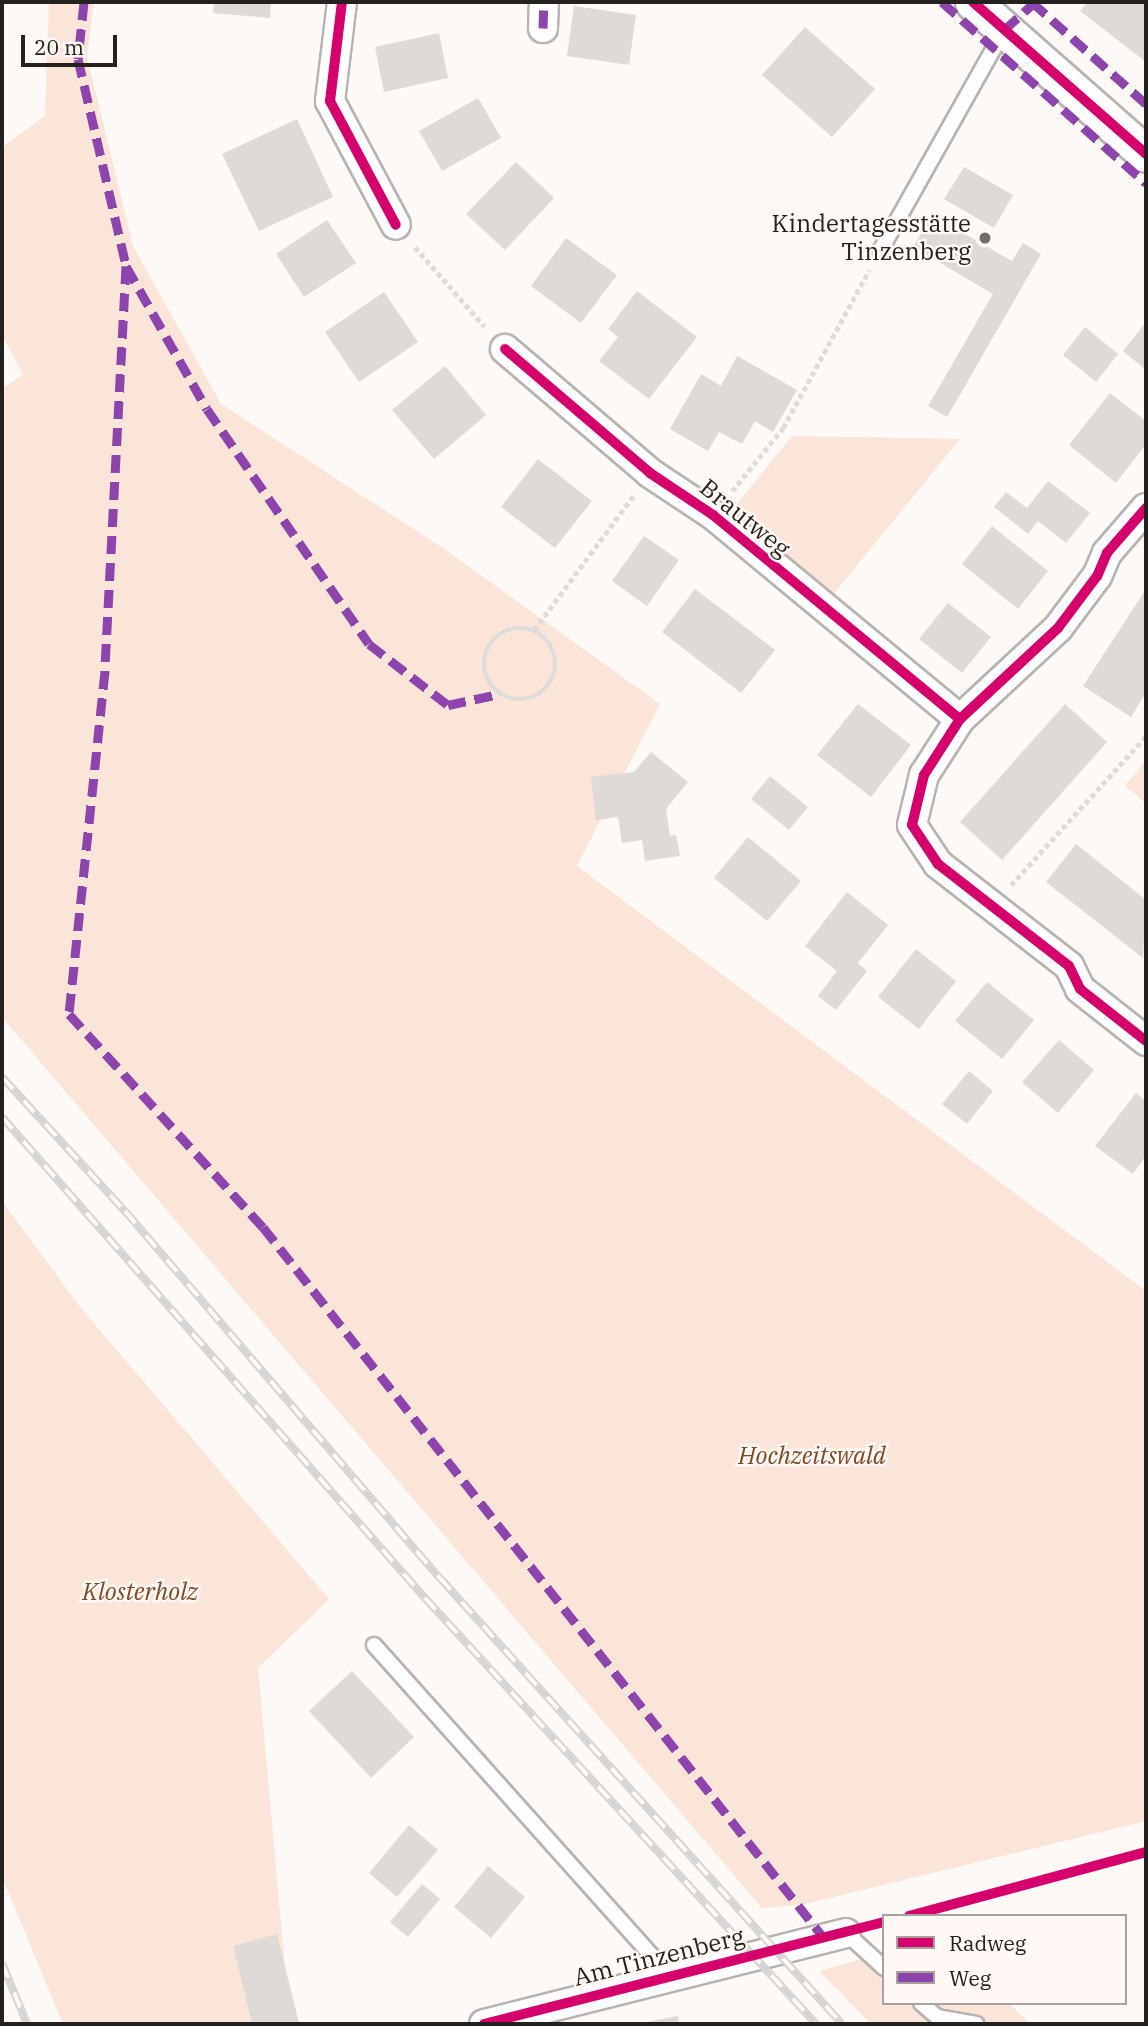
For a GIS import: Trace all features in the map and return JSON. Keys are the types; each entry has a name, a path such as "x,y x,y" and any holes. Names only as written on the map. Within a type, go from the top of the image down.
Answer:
{"street":[{"path":"342,2 330,101 396,225"},
{"path":"974,2 1146,154"},
{"name":"Brautweg","path":"505,349 650,473 713,515 960,719"},
{"path":"1146,508 1107,553 1097,576 1058,628 960,719 924,775 912,825 938,864 1069,966 1080,989 1146,1041"},
{"name":"Am Tinzenberg","path":"484,2024 669,1975 846,1933"}],"lane":[{"path":"880,251 1004,30"},
{"path":"374,1645 669,1975"},
{"path":"846,1933 882,1966"},
{"path":"924,2005 937,2017 976,2024"}],"path":[{"path":"396,225 505,349"},
{"path":"713,515 783,428 880,251"},
{"path":"534,630 552,646 556,671 552,683 536,697 511,699 490,685 484,663 486,651 503,632 534,630 650,473"},
{"path":"992,906 1145,740"}],"green space":[{"name":"Hochzeitswald","path":"49,2 94,2 87,57 133,246 221,404 443,548 660,704 577,866 1146,1291 1146,1821 801,1905 762,1908 2,1017 2,389 23,374 2,335 2,147 45,116"},
{"path":"792,436 960,439 832,596 728,515"},
{"path":"1146,760 1146,803 1125,786"},
{"name":"Klosterholz","path":"2,1201 80,1307 329,1599 258,1668 290,2024 63,2024 2,1877"},
{"path":"882,1954 882,2005 1011,2005 1030,2024 871,2024 819,1971"}],"building":[{"path":"214,2 271,2 270,18 213,13"},
{"path":"1088,2 1146,2 1146,62 1080,11"},
{"path":"574,6 636,15 629,65 567,56"},
{"path":"805,27 875,89 832,137 762,75"},
{"path":"439,33 448,78 384,92 375,47"},
{"path":"478,98 501,138 442,171 419,131"},
{"path":"297,119 333,197 259,231 222,154"},
{"path":"516,162 554,198 505,250 466,214"},
{"path":"964,167 1013,195 994,228 944,199"},
{"path":"932,215 1012,261 1023,243 1041,254 947,417 928,406 993,294 913,247"},
{"path":"327,220 356,263 304,297 276,254"},
{"path":"566,238 617,275 581,323 531,286"},
{"path":"637,291 697,337 649,399 599,361 618,337 608,329"},
{"path":"384,292 418,342 359,382 325,332"},
{"path":"1146,322 1146,370 1123,351"},
{"path":"1085,327 1118,354 1096,382 1063,355"},
{"path":"737,356 797,390 773,432 755,421 742,444 719,432 708,451 670,429 701,374 721,386"},
{"path":"445,366 486,415 434,459 392,410"},
{"path":"1110,393 1146,421 1146,444 1116,483 1069,445"},
{"path":"538,459 592,501 555,548 501,507"},
{"path":"1048,481 1090,513 1066,543 1038,521 1028,534 994,507 1006,492 1027,508"},
{"path":"992,526 1048,571 1018,609 962,564"},
{"path":"644,536 679,560 647,606 612,581"},
{"path":"695,589 775,650 741,693 662,632"},
{"path":"1146,589 1146,692 1131,717 1083,686"},
{"path":"948,603 991,637 962,673 919,639"},
{"path":"858,704 911,745 871,797 817,755"},
{"path":"1065,704 1107,742 1002,860 960,822"},
{"path":"651,752 688,782 666,809 670,836 676,835 680,856 645,861 642,840 622,843 618,817 596,820 591,777 634,772"},
{"path":"770,776 808,807 789,830 751,799"},
{"path":"748,837 801,881 767,921 714,878"},
{"path":"1076,844 1146,900 1143,958 1046,882"},
{"path":"847,892 888,925 858,963 867,971 836,1010 818,996 837,971 805,946"},
{"path":"916,949 956,981 919,1029 878,997"},
{"path":"987,982 1034,1020 1002,1059 955,1021"},
{"path":"1059,1040 1094,1070 1058,1113 1022,1082"},
{"path":"969,1071 993,1091 967,1124 942,1104"},
{"path":"1136,1093 1146,1101 1146,1156 1133,1174 1095,1146"},
{"path":"352,1671 414,1737 371,1778 309,1711"},
{"path":"409,1825 438,1850 397,1897 369,1873"},
{"path":"488,1866 525,1897 491,1938 454,1907"},
{"path":"422,1884 440,1899 408,1937 390,1922"},
{"path":"277,1934 299,2023 252,2024 233,1946"},
{"path":"678,2016 679,2024 642,2024 642,2023"}],"railway":[{"path":"2,1077 125,1211 440,1578 842,2024"},
{"path":"2,1117 425,1598 816,2024"},
{"path":"2,1963 27,2024"}],"marked path":[{"path":"84,2 78,59 126,266 207,409 369,644 448,705 499,694"},
{"path":"543,28 544,2"},
{"path":"942,2 1146,183"},
{"path":"1032,2 1146,104"},
{"path":"1004,30 1035,2"},
{"path":"126,266 105,671 69,1014 263,1227 824,1938"}],"cycle path":[{"path":"342,2 330,101 396,225"},
{"path":"973,2 1146,154"},
{"path":"505,349 650,473 713,515 960,719"},
{"path":"1146,508 1107,553 1097,576 1058,628 960,719 924,775 912,825 938,864 1069,966 1080,989 1146,1041"},
{"path":"916,1914 1146,1852"},
{"path":"484,2024 882,1923"}],"place":[{"name":"Kindertagesstätte Tinzenberg","path":"985,238"}]}
